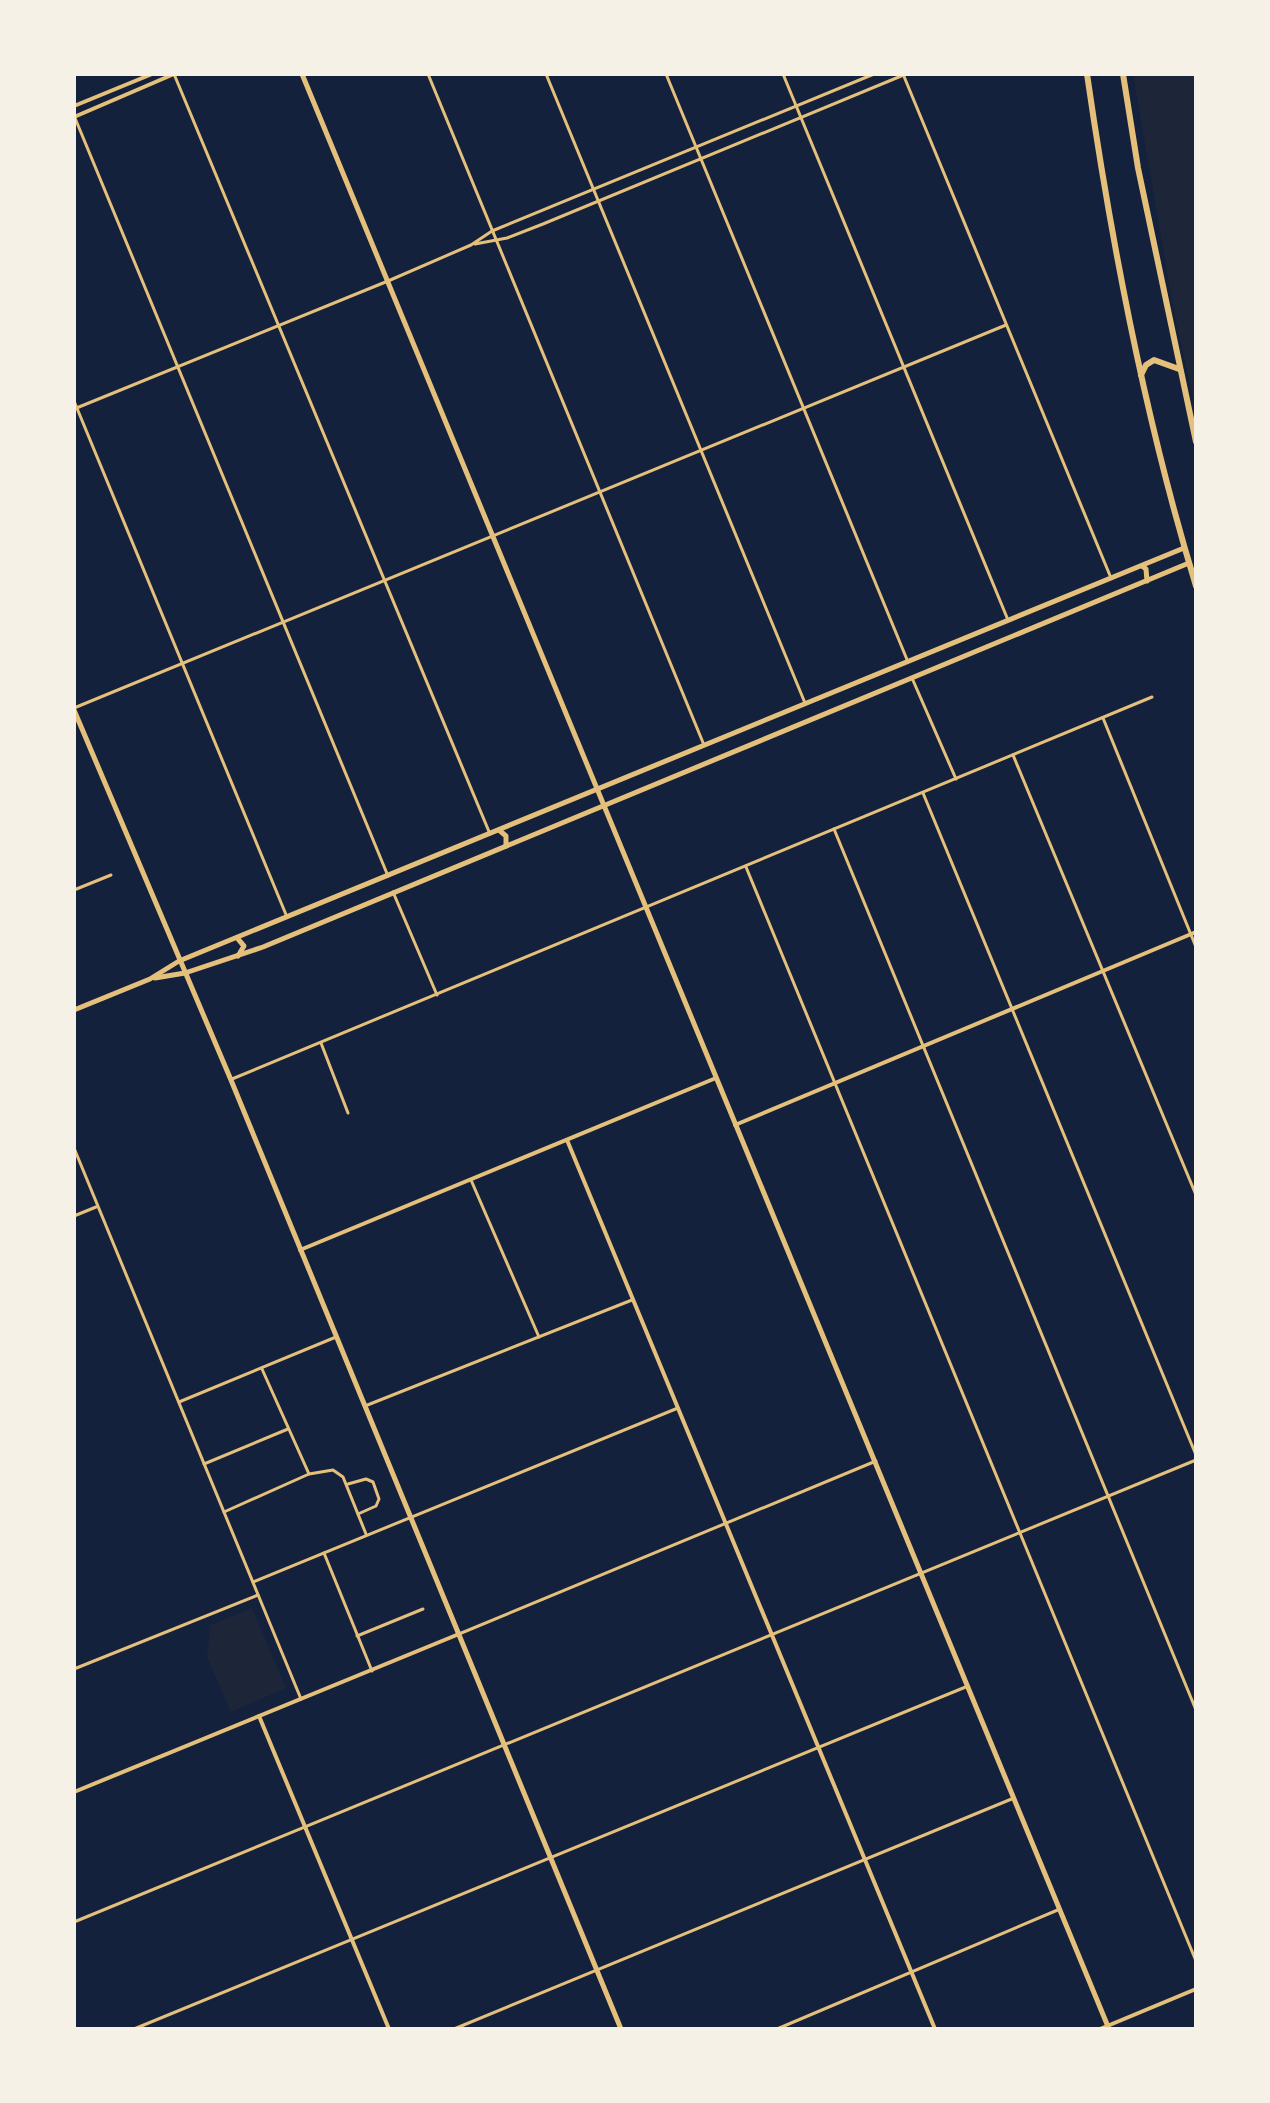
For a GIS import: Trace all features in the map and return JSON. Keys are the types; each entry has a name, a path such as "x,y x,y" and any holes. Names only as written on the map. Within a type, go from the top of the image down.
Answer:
{"highway":[{"path":"1087,74 1111,228 1141,375 1196,586"},
{"path":"1123,74 1179,369 1196,442"},
{"path":"1141,375 1146,365 1154,360 1179,369"},
{"path":"1184,548 1196,547"}],"main road":[{"path":"302,74 1108,2027"},
{"path":"74,1010 150,979 179,961 1184,548"},
{"path":"150,979 185,973 263,947 1189,563"},
{"path":"1142,566 1146,569 1147,581"},
{"path":"867,679 866,688 873,694"},
{"path":"849,686 854,692 854,702"},
{"path":"74,709 231,1080 621,2029"},
{"path":"660,764 659,774 666,780"},
{"path":"499,830 506,836 506,846"},
{"path":"256,930 256,939 263,947"},
{"path":"233,940 241,940 244,945 237,957"}],"street":[{"path":"74,106 152,74"},
{"path":"388,876 74,117 174,74 490,834"},
{"path":"428,74 704,745"},
{"path":"546,74 805,704"},
{"path":"666,74 908,662"},
{"path":"783,74 1008,620"},
{"path":"75,408 388,281 471,245 492,231 874,74"},
{"path":"471,245 496,241 599,201 904,74 1111,578"},
{"path":"74,709 1006,325"},
{"path":"74,401 287,917"},
{"path":"912,678 956,779"},
{"path":"231,1080 1152,697"},
{"path":"1103,718 1193,933 1196,947"},
{"path":"1013,755 1196,1195"},
{"path":"74,1922 922,1575 1196,1457 1107,1232 923,793"},
{"path":"834,829 1196,1710"},
{"path":"746,867 1196,1961"},
{"path":"74,890 111,875"},
{"path":"393,892 437,995"},
{"path":"735,1125 1193,933"},
{"path":"321,1043 348,1113"},
{"path":"299,1250 716,1078"},
{"path":"567,1140 935,2029"},
{"path":"74,1148 301,1699"},
{"path":"471,1180 539,1337"},
{"path":"74,1216 98,1206"},
{"path":"365,1406 632,1300"},
{"path":"179,1402 336,1337"},
{"path":"262,1369 309,1474"},
{"path":"253,1582 678,1408"},
{"path":"204,1464 288,1429"},
{"path":"74,1792 876,1461"},
{"path":"224,1512 309,1474 333,1470 343,1477 367,1536"},
{"path":"346,1485 366,1479 373,1482 378,1494 376,1506 358,1514"},
{"path":"324,1553 372,1671"},
{"path":"74,1669 258,1595"},
{"path":"357,1636 423,1609"},
{"path":"134,2029 968,1686"},
{"path":"259,1716 389,2029"},
{"path":"454,2029 1014,1798"},
{"path":"777,2029 1060,1909"},
{"path":"1100,2029 1196,1989"}],"shaded area":[{"path":"1133,74 1196,74 1196,411 1174,312"},
{"path":"252,1608 286,1688 231,1712 207,1657 210,1626 196,1631"}]}
